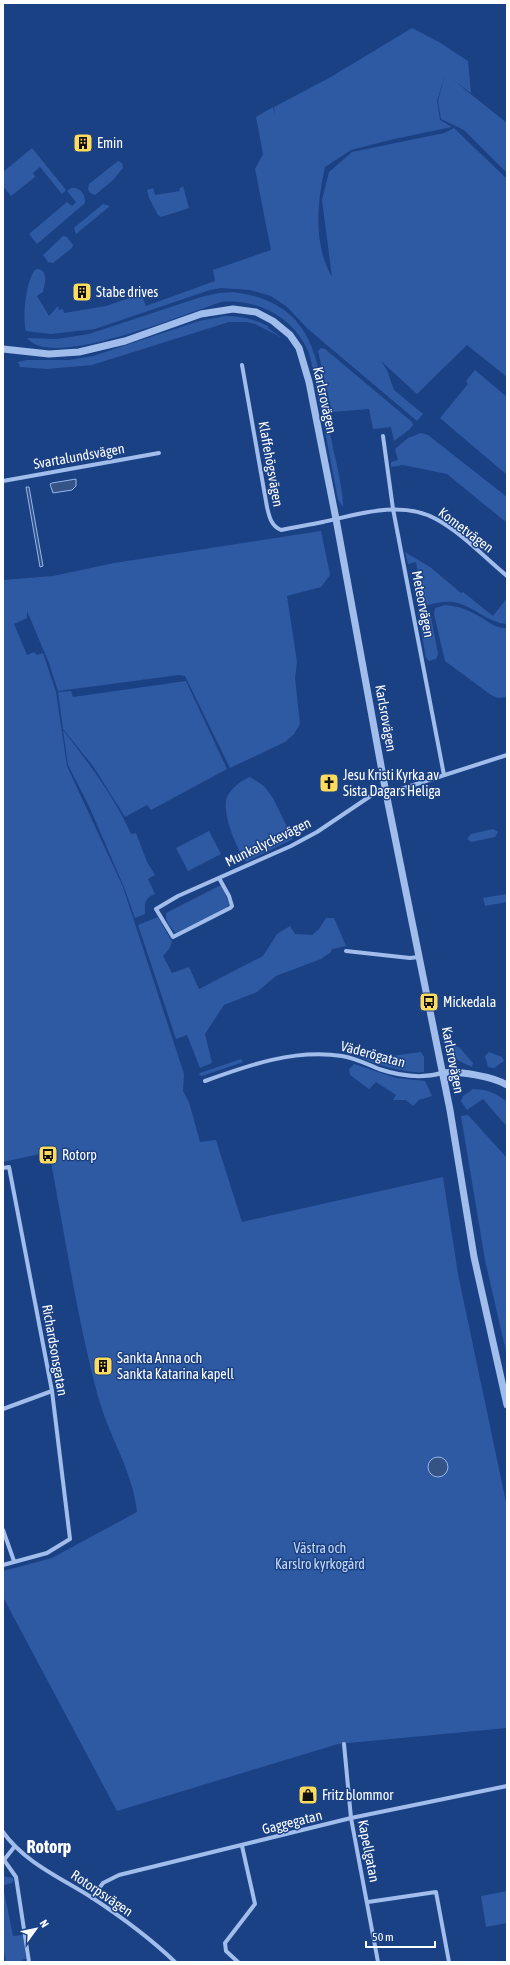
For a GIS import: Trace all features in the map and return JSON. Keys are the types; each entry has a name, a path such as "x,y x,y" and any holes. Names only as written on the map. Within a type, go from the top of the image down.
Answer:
{"street":[{"name":"Karlsrovägen","path":"3,349 49,354 79,352 125,341 213,311 233,308 246,309 264,315 282,327 290,335 302,358 336,519 386,793 420,957 474,1257 507,1405"},
{"name":"Klaffehögsvägen","path":"242,365 270,520 276,528 281,530 336,519"},
{"name":"Meteorvägen","path":"383,436 393,509 444,775"},
{"name":"Svartalundsvägen","path":"3,481 159,453"},
{"name":"Kometvägen","path":"336,519 393,509 423,514 436,519 452,530 507,576"},
{"name":"Munkalyckevägen","path":"219,878 229,896 232,906 226,911 174,937 156,909 178,896 313,834 375,793 386,793 507,755"},
{"path":"346,951 410,958 420,957"},
{"name":"Väderögatan","path":"204,1081 268,1060 298,1054 344,1056 380,1069 416,1077 442,1073"},
{"path":"442,1073 463,1074 499,1081 507,1085"},
{"name":"Richardsonsgatan","path":"3,1168 9,1167 52,1391 70,1539 47,1553 14,1561"},
{"path":"3,1409 52,1391"},
{"path":"3,1530 14,1561 3,1565"},
{"name":"Kapellgatan","path":"344,1744 351,1818 368,1902 378,1962"},
{"name":"Gaggegatan","path":"92,1898 103,1883 119,1874 242,1846 351,1818 507,1786"},
{"name":"Rotorpsvägen","path":"3,1832 15,1846 35,1863 92,1898 133,1927 175,1962"},
{"path":"15,1846 4,1860 16,1878 29,1962"},
{"path":"238,1962 226,1951 225,1943 255,1904 242,1846"},
{"path":"368,1902 436,1892 449,1962"}],"green space":[{"path":"412,28 439,42 468,61 471,93 453,80 507,123 507,173 464,130 441,119 438,101 445,74 437,101 440,120 452,127 351,150 325,167 320,195 318,223 322,251 332,277 322,200 329,172 352,152 444,133 454,128 507,179 507,377 467,345 417,394 381,361 387,370 394,390 423,414 417,421 308,329 287,307 271,296 250,290 221,288 210,290 95,329 51,334 26,331 24,318 27,289 36,269 43,271 45,277 43,292 37,296 49,316 58,306 59,310 63,309 64,313 106,306 141,294 146,306 215,281 213,270 271,250 255,169 263,154 256,117 273,107 275,115 274,107 329,78"},
{"path":"32,148 66,190 62,194 40,167 33,173 35,177 11,196 3,186 3,172"},
{"path":"118,161 122,163 123,168 113,180 95,195 90,193 88,189 89,184"},
{"path":"183,186 189,208 161,217 158,215 149,198 147,190 153,188 155,195 180,191 179,189"},
{"path":"71,188 78,189 84,194 85,203 37,244 29,234 67,202 72,206 76,202 67,191"},
{"path":"103,204 110,206 76,234 74,228"},
{"path":"63,236 67,237 73,245 72,248 53,263 48,262 43,255"},
{"path":"233,292 262,299 283,309 299,324 310,342 322,387 343,507 338,500 309,353 304,343 289,324 269,310 246,303 222,302 121,336 90,344 63,348 41,346 27,338 57,339 89,334 201,297"},
{"path":"225,316 242,317 258,321 268,326 268,328 282,338 255,324 247,322 229,322 92,365 48,369 20,367 18,362 27,360 69,360 93,356 199,321"},
{"path":"321,348 325,349 412,422 413,425 409,430 394,441 391,427 373,429 369,409 332,412 318,351"},
{"path":"475,370 507,397 507,475 440,418 468,384 466,381"},
{"path":"421,433 428,435 507,497 507,523 447,474 403,465 391,467 391,462 398,460 395,449 408,438"},
{"name":"Västra och Karslro kyrkogård","path":"321,531 330,575 321,587 287,596 297,662 295,678 300,724 294,734 285,742 230,768 185,676 179,675 58,691 49,663 27,611 27,618 14,624 27,655 34,652 37,655 43,653 56,692 67,766 123,887 184,1074 183,1091 189,1102 200,1142 216,1140 242,1222 443,1177 458,1274 507,1507 507,1728 338,1744 117,1811 3,1597 3,1571 52,1558 137,1512 131,1483 99,1400 91,1369 49,1152 3,1162 3,580 53,576 114,563"},
{"path":"405,552 430,567 461,593 463,592 493,616 507,598 507,624 493,621 467,607 453,602 417,605 413,584 420,582 416,562 408,564"},
{"path":"445,605 466,610 497,627 507,628 507,697 498,698 491,695 445,661 434,614 435,608"},
{"path":"423,609 430,612 438,654 436,659 429,661 426,658 418,613"},
{"path":"186,681 227,769 151,810 147,805 125,817 93,766 63,729 58,692 71,691 73,697"},
{"path":"63,730 109,793 131,834 136,833 147,862 155,875 148,879 155,894 149,897 146,901 145,914 135,918 124,887 89,806 68,765"},
{"path":"250,777 264,786 273,798 293,839 246,862 234,840 226,812 226,804 227,797 231,790 240,782"},
{"path":"493,829 498,832 495,837 471,842 467,839 471,834"},
{"path":"209,831 221,854 188,871 176,848"},
{"path":"219,886 222,886 229,904 226,909 176,933 168,924 166,913"},
{"path":"507,894 507,902 485,906 483,898"},
{"path":"158,917 172,942 169,949 163,956 172,973 189,967 199,989 263,956 277,934 290,926 295,934 312,935 319,929 326,918 334,918 346,946 332,949 331,952 321,959 276,976 257,992 224,1005 205,1034 212,1063 200,1068 187,1035 176,1039 138,925"},
{"path":"455,1046 459,1047 473,1063 472,1067 459,1061 447,1049"},
{"path":"352,1051 384,1057 421,1052 424,1057 424,1072 408,1071 374,1063 356,1055"},
{"path":"489,1052 502,1057 504,1061 494,1068 488,1067 485,1056"},
{"path":"241,1059 243,1062 202,1076 199,1075 200,1073"},
{"path":"354,1064 396,1078 425,1081 432,1096 419,1100 413,1106 406,1100 393,1100 396,1095 376,1082 369,1089 350,1075 349,1069"},
{"path":"473,1089 491,1092 507,1102 507,1127 483,1099 467,1110 461,1101 463,1096"},
{"path":"468,1115 507,1158 507,1356 485,1260 461,1116"},
{"path":"3,1876 13,1878 14,1880 12,1883 4,1885 4,1891 13,1936 23,1935 26,1959 20,1962 6,1962 3,1946"},
{"path":"507,1891 507,1923 486,1927 481,1896"}],"shaded area":[{"path":"76,479 76,486 72,490 53,493 50,484"},
{"path":"26,487 29,487 43,566 40,567"},
{"path":"434,1457 442,1457 448,1463 448,1471 442,1477 434,1477 428,1471 428,1463"}],"place":[{"name":"Emin","path":"83,143"},
{"name":"Stabe drives","path":"82,292"},
{"name":"Jesu Kristi Kyrka av Sista Dagars Heliga","path":"329,783"},
{"name":"Mickedala","path":"429,1002"},
{"name":"Rotorp","path":"48,1155"},
{"name":"Sankta Anna och Sankta Katarina kapell","path":"103,1366"},
{"name":"Fritz blommor","path":"308,1795"}],"district":[{"name":"Rotorp","path":"49,1847"}]}
